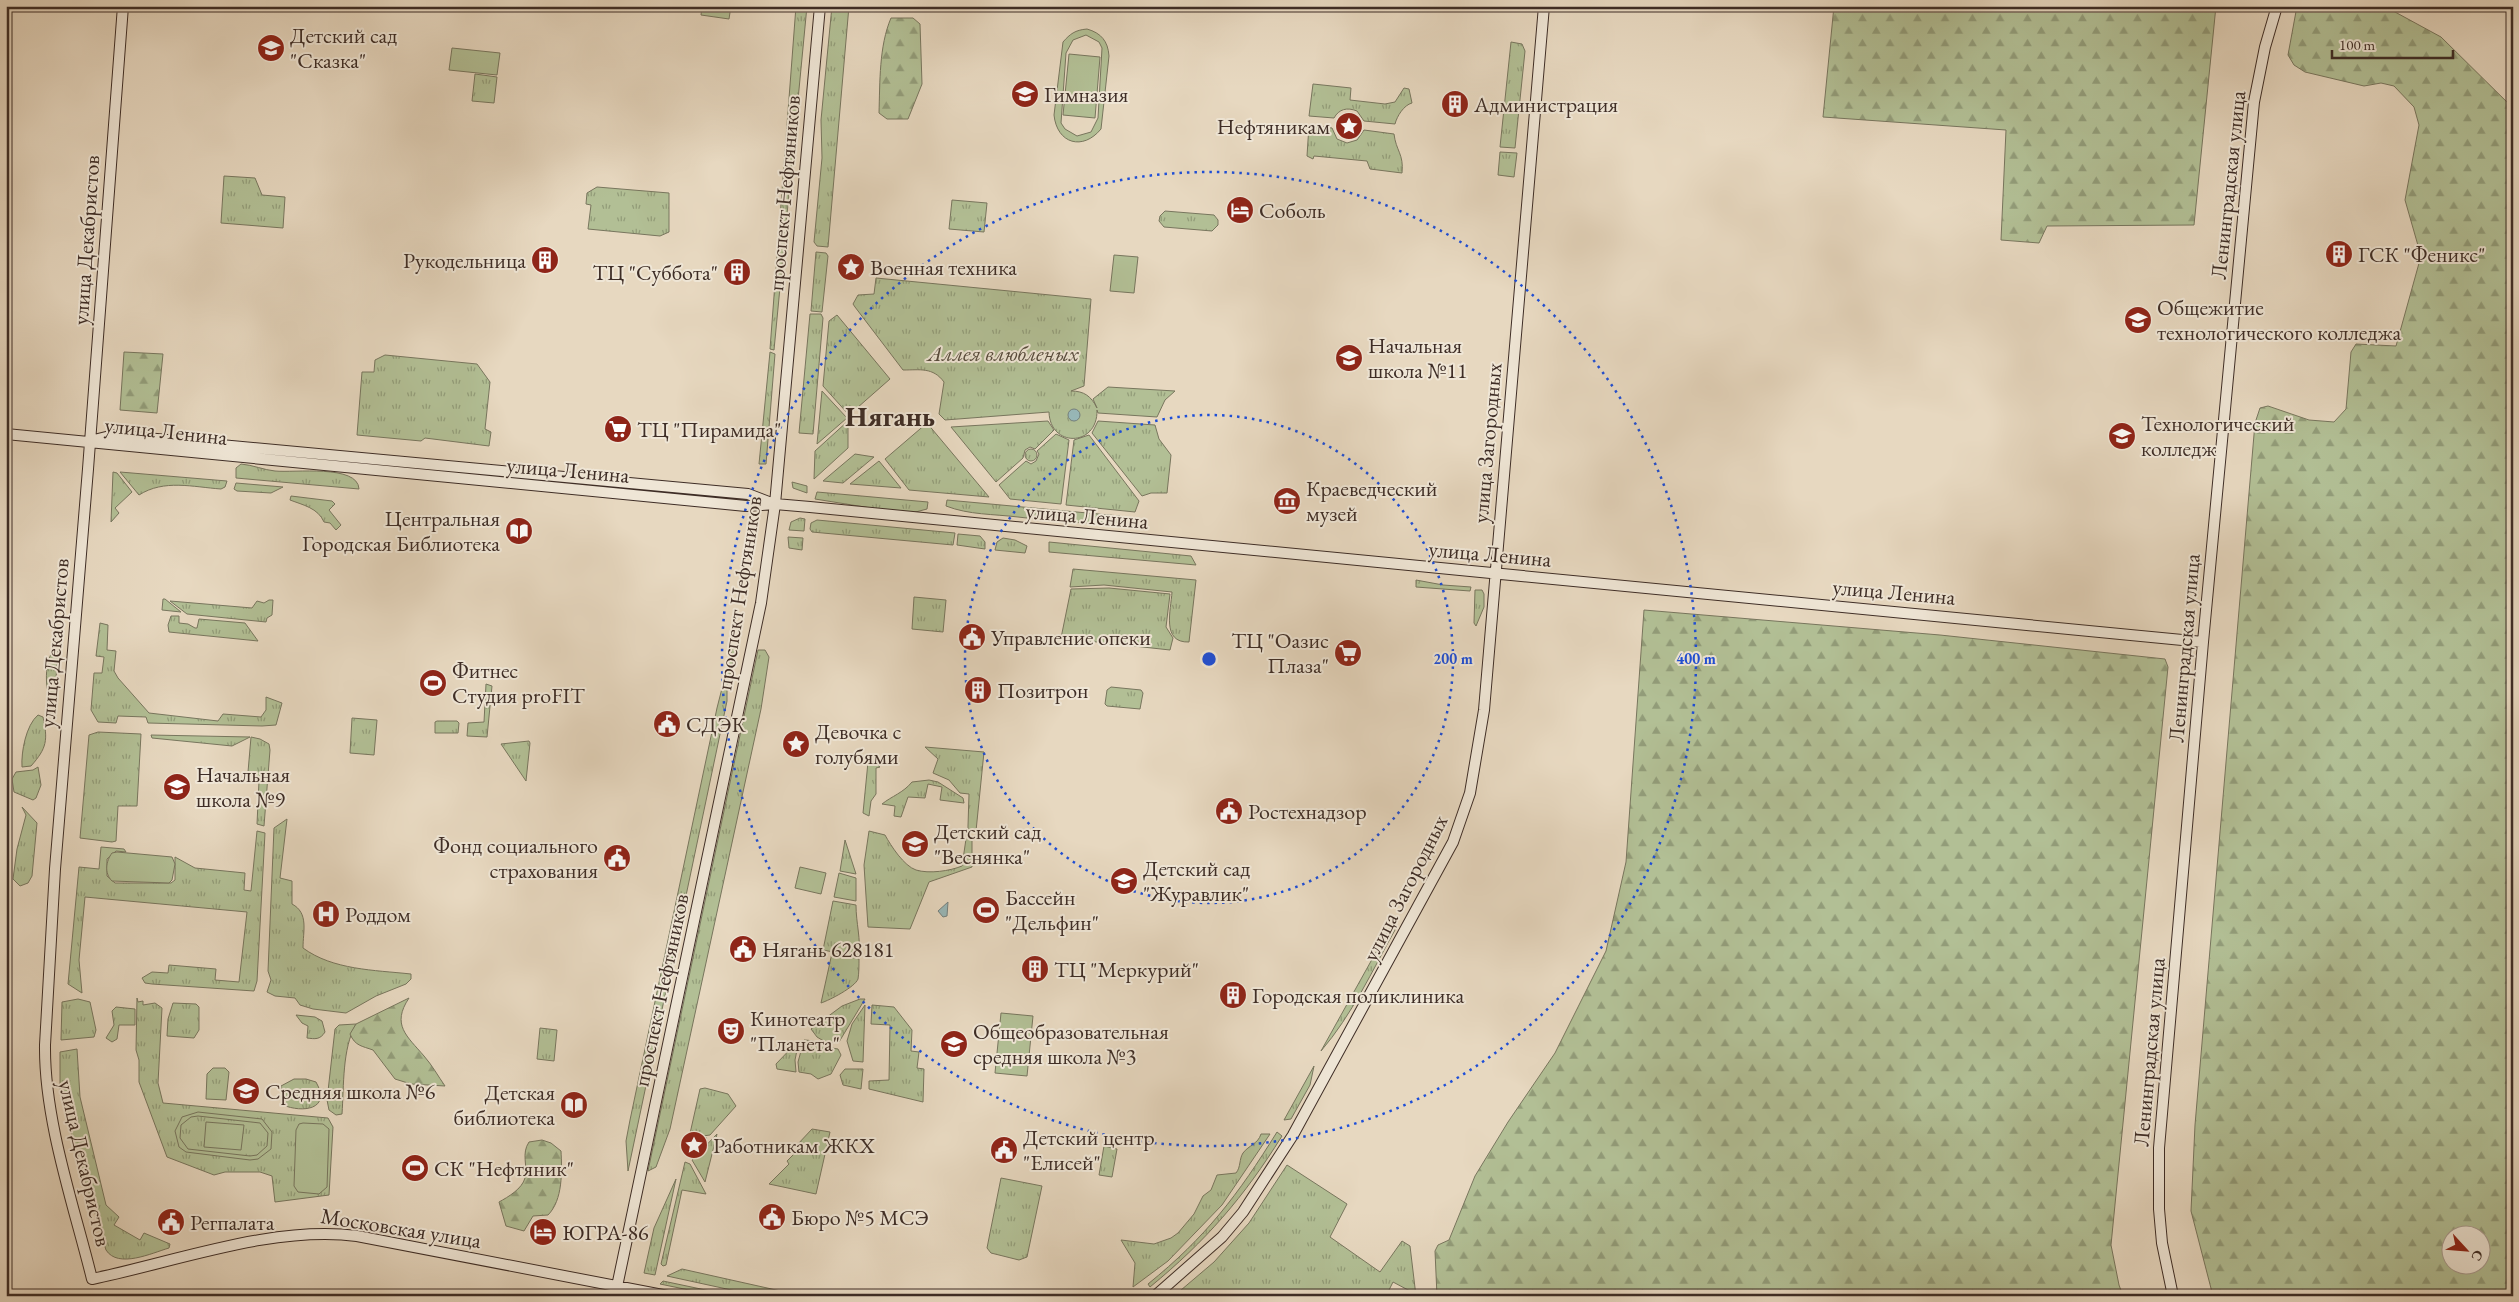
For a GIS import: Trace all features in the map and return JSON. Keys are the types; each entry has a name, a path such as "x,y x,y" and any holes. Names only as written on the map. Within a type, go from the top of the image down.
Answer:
{"main road":[{"name":"улица Декабристов","path":"92,1279 51,1111 45,1060 55,869 123,6"},
{"name":"проспект Нефтяников","path":"616,1291 759,612 774,504 820,6"},
{"name":"улица Загородных","path":"1155,1296 1222,1237 1262,1184 1293,1135 1445,859 1465,810 1476,764 1484,710 1544,6"},
{"name":"Ленинградская улица","path":"2173,1296 2162,1243 2158,1180 2203,642 2254,102 2265,47 2277,6"},
{"path":"6,434 90,441"},
{"name":"улица Ленина","path":"90,441 114,435 344,455 748,494 774,504"},
{"name":"улица Ленина","path":"90,441 113,446 746,506 774,504 2203,642"},
{"path":"342,467 344,455"},
{"path":"524,485 525,473"},
{"name":"Московская улица","path":"92,1279 268,1238 323,1232 357,1236 616,1291"},
{"path":"616,1291 668,1296"}],"green space":[{"path":"702,6 731,6 729,19 701,15"},
{"path":"796,6 807,6 774,350 770,349"},
{"path":"832,6 849,6 828,247 817,246 814,242 822,158 821,120"},
{"path":"1834,6 2216,6 2194,225 2047,226 2039,243 2001,240 2006,130 1823,117"},
{"path":"2297,6 2384,6 2441,37 2513,108 2513,1296 2213,1296 2191,1211 2195,1125 2255,423 2260,408 2268,406 2309,420 2334,422 2346,409 2351,352 2356,344 2396,346 2421,256 2405,200 2419,125 2414,107 2394,86 2381,83 2364,86 2305,72 2294,65 2288,55"},
{"path":"891,18 913,18 920,24 922,84 908,119 887,119 879,113 882,52"},
{"path":"1087,29 1103,38 1109,56 1101,129 1094,136 1079,142 1065,138 1060,133 1054,115 1063,42 1073,33","holes":["1086,35 1099,42 1102,48 1098,118 1091,132 1077,136 1065,129 1061,123 1066,53 1073,40"]},
{"path":"1511,42 1522,44 1525,51 1515,148 1500,147"},
{"path":"452,48 500,53 497,75 449,70"},
{"path":"1069,54 1100,57 1095,118 1063,115"},
{"path":"475,74 497,77 494,103 472,101"},
{"path":"1313,84 1351,88 1350,100 1385,104 1395,102 1404,88 1409,89 1412,103 1401,111 1395,124 1364,121 1357,111 1350,109 1341,111 1334,118 1309,116"},
{"path":"1309,125 1332,128 1337,139 1347,143 1357,140 1364,130 1394,134 1402,161 1402,173 1370,169 1367,161 1314,156 1313,159 1307,156"},
{"path":"1500,152 1517,153 1514,177 1498,175"},
{"path":"224,176 255,178 262,195 285,197 283,228 221,223"},
{"path":"597,187 669,193 669,232 660,236 588,229 591,205 586,204 587,193"},
{"path":"952,200 987,203 984,232 949,229"},
{"path":"1165,211 1214,215 1218,220 1218,225 1212,231 1164,227 1159,221 1160,216"},
{"path":"816,252 826,253 828,256 822,312 811,311"},
{"path":"1114,255 1138,257 1134,293 1110,291"},
{"name":"Аллея влюбленых","path":"876,278 1091,299 1084,386 1071,391 1087,395 1097,408 1093,399 1108,387 1175,391 1165,400 1157,417 1098,413 1097,410 1095,422 1090,431 1083,436 1074,438 1065,437 1057,432 1051,424 1049,412 945,420 939,414 944,382 940,377 931,372 903,370 853,304 858,295 874,294"},
{"path":"810,314 821,314 823,318 813,434 799,433"},
{"path":"837,315 890,379 849,415 823,386 829,321"},
{"path":"124,352 163,354 157,413 120,410"},
{"path":"770,352 775,354 766,464 759,464"},
{"path":"385,355 477,364 490,382 485,429 491,432 489,446 425,438 421,441 357,435 362,372 374,372 375,360"},
{"path":"822,391 847,418 817,444"},
{"path":"848,421 848,448 814,479 815,451"},
{"path":"1048,421 1054,430 1035,449 1030,447 1025,450 1023,458 996,482 951,427"},
{"path":"1098,421 1155,425 1159,439 1171,455 1167,493 1151,493 1142,496 1092,433"},
{"path":"927,423 989,497 909,490 885,459"},
{"path":"1056,434 1069,440 1061,504 1010,499 999,485 1026,461 1031,464 1036,461 1039,454 1037,451"},
{"path":"1089,435 1139,501 1135,512 1066,505 1074,440"},
{"path":"1029,449 1033,449 1037,455 1033,461 1029,461 1025,457 1025,453"},
{"path":"855,454 874,457 843,483 823,481"},
{"path":"879,461 901,488 850,484"},
{"path":"241,464 275,471 324,471 337,473 348,476 356,481 359,489 236,478 236,468"},
{"path":"113,472 117,473 132,492 115,508 119,513 111,522"},
{"path":"120,472 227,481 225,487 221,489 179,485 158,487 139,495"},
{"path":"792,482 807,486 807,493 793,488"},
{"path":"236,483 283,487 271,493 237,491 234,489"},
{"path":"817,492 928,502 927,509 908,514 815,499"},
{"path":"291,496 332,501 335,504 329,510 341,525 336,530 330,523 324,522 314,510 290,500"},
{"path":"947,500 1120,516 1121,522 1070,522 973,513 946,506"},
{"path":"800,518 805,519 804,531 789,530 791,522"},
{"path":"817,520 955,533 953,545 812,532 810,529 811,523"},
{"path":"958,534 980,536 985,542 985,549 957,545"},
{"path":"788,537 803,538 802,550 789,548"},
{"path":"1003,538 1015,540 1027,546 1025,553 995,550 997,542"},
{"path":"1049,542 1191,556 1196,565 1049,552"},
{"path":"1073,569 1196,580 1189,642 1180,641 1174,637 1171,631 1172,592 1104,585 1070,587"},
{"path":"1416,580 1443,585 1471,587 1470,591 1416,587"},
{"path":"1109,588 1170,594 1166,627 1173,638 1170,650 1061,638 1071,589"},
{"path":"1475,590 1482,590 1484,594 1484,607 1476,626 1474,623"},
{"path":"914,597 946,600 943,632 912,629"},
{"path":"163,599 165,599 181,612 162,610"},
{"path":"273,600 272,615 267,618 266,622 187,614 170,601 252,608 257,601 264,603"},
{"path":"1644,610 1940,635 2165,659 2168,667 2111,1245 2123,1296 1437,1296 1435,1251 1438,1245 1449,1240 1475,1176 1508,1122 1555,1053 1606,951 1626,862"},
{"path":"171,616 179,616 179,623 188,624 195,628 197,628 199,619 245,623 258,641 169,632 168,625"},
{"path":"100,623 108,625 107,650 116,651 114,671 149,713 218,721 223,714 261,717 266,710 266,697 282,703 276,725 148,723 146,717 118,716 116,723 98,722 91,710 94,673 102,673 104,657 96,656"},
{"path":"733,645 736,648 727,687 727,701 628,1171 626,1141 630,1120 717,708"},
{"path":"58,647 55,695 51,700 46,680 48,664 50,656"},
{"path":"758,650 765,650 769,657 761,709 670,1129 656,1167 648,1171"},
{"path":"486,684 492,686 487,737 467,736 468,723 484,722"},
{"path":"1111,687 1141,690 1143,693 1140,709 1107,706 1105,704 1107,690"},
{"path":"38,715 43,717 45,743 31,766 22,767 22,754 27,732"},
{"path":"352,718 377,720 374,755 350,753"},
{"path":"457,721 459,723 458,733 435,733 435,722"},
{"path":"98,732 141,734 137,806 118,806 116,841 112,842 80,838 89,735"},
{"path":"151,735 250,737 232,746 152,738"},
{"path":"251,737 269,744 270,750 264,826 257,824 259,781 248,772"},
{"path":"529,741 530,743 526,781 501,744"},
{"path":"925,747 984,752 976,831 968,829 969,794 960,793 949,780 933,773 938,759"},
{"path":"872,761 880,767 876,768 876,794 871,801 869,816 863,813 868,762"},
{"path":"38,767 41,785 36,798 33,800 14,792 12,779 16,772 33,770"},
{"path":"929,780 938,782 963,798 964,803 940,800 942,787 928,784 925,798 908,797 901,817 894,816 895,806 882,804 905,789 912,782"},
{"path":"22,807 37,823 32,876 28,883 20,886 13,879 17,849 26,815"},
{"path":"287,819 280,878 292,881 292,904 301,912 304,923 303,948 327,961 341,965 368,970 411,974 411,979 406,984 376,996 346,1013 313,1009 300,1005 295,998 275,996 267,992 271,980 268,971 274,828"},
{"path":"257,831 265,833 257,981 254,991 152,984 145,983 142,978 152,972 168,973 169,965 216,969 215,980 239,982 247,912 85,897 79,960 82,993 68,984 79,867 99,869 101,847 124,849 126,852 116,851 107,859 107,876 115,883 171,883 175,880 175,857 195,868 245,873 244,890 251,891"},
{"path":"869,831 885,835 894,850 911,868 927,872 946,871 962,866 966,839 972,837 972,867 929,882 910,929 868,927 864,865"},
{"path":"845,840 856,874 840,871"},
{"path":"112,853 172,857 175,864 172,880 169,883 112,881 107,871 107,863"},
{"path":"800,867 826,873 821,894 795,888"},
{"path":"839,873 856,878 856,901 834,897"},
{"path":"833,901 856,905 859,957 823,950"},
{"path":"1390,927 1394,927 1395,930 1361,992 1342,1023 1321,1051"},
{"path":"832,953 859,959 858,979 847,989 821,1003"},
{"path":"137,998 138,1002 143,1001 143,1005 155,1003 162,1008 158,1083 163,1103 328,1118 333,1127 329,1195 275,1202 272,1176 260,1172 225,1172 214,1175 167,1157 139,1082 139,1060 136,1050"},
{"path":"409,998 401,1016 403,1030 430,1063 445,1086 411,1084 395,1079 373,1050 357,1043 350,1034 356,1024"},
{"path":"78,999 90,1002 96,1030 94,1037 61,1040 62,1002"},
{"path":"865,999 839,1042 827,1043 817,1037 811,1029 842,1006"},
{"path":"173,1003 196,1004 199,1007 199,1030 194,1038 167,1036 168,1019"},
{"path":"865,1005 863,1062 853,1061 847,1041 852,1024"},
{"path":"872,1005 894,1007 912,1030 911,1051 919,1052 917,1068 924,1069 923,1102 869,1089 869,1081 889,1080 890,1025 871,1024"},
{"path":"116,1007 135,1009 135,1025 119,1025 117,1039 112,1042 106,1038 114,1025 112,1011"},
{"path":"1001,1013 1033,1016 1027,1076 995,1073"},
{"path":"296,1015 315,1017 322,1021 325,1032 317,1038 307,1038 308,1026 302,1023"},
{"path":"356,1024 351,1034 346,1056 342,1114 336,1115 329,1110 327,1100 335,1029 339,1025"},
{"path":"540,1028 557,1030 554,1061 537,1059"},
{"path":"799,1040 795,1060 796,1072 777,1069 776,1064"},
{"path":"804,1040 838,1049 841,1055 831,1074 818,1079 811,1074 799,1072 798,1062"},
{"path":"77,1049 80,1097 106,1205 119,1217 114,1225 140,1240 144,1233 170,1244 169,1248 145,1256 127,1259 111,1256 106,1250 66,1116 60,1088 60,1052"},
{"path":"1314,1066 1310,1085 1291,1119 1284,1120"},
{"path":"213,1068 225,1068 229,1072 226,1100 206,1099 207,1074"},
{"path":"845,1069 863,1069 861,1089 843,1085 840,1075"},
{"path":"294,1079 306,1079 316,1082 320,1091 318,1104 306,1109 283,1105 281,1086"},
{"path":"705,1088 728,1094 736,1106 710,1135 689,1138 700,1089"},
{"path":"198,1112 262,1119 272,1132 271,1149 258,1159 250,1160 186,1152 179,1147 175,1131 182,1117","holes":["198,1116 260,1123 268,1133 267,1146 257,1155 250,1156 188,1149 180,1138 181,1125 191,1117"]},
{"path":"206,1122 244,1125 241,1150 204,1147"},
{"path":"299,1124 323,1124 329,1129 327,1187 319,1194 298,1192 294,1186 296,1130"},
{"path":"812,1129 830,1132 816,1194 769,1184 789,1164 787,1161 796,1152 797,1145"},
{"path":"1277,1132 1282,1136 1253,1179 1223,1217 1189,1253 1150,1287 1148,1284 1169,1267 1220,1214 1249,1176"},
{"path":"717,1134 705,1182 692,1160"},
{"path":"1261,1134 1270,1134 1222,1205 1168,1261 1133,1287 1135,1263 1121,1240 1154,1244 1171,1238 1178,1233 1194,1214 1203,1196 1211,1190 1217,1175 1236,1173 1243,1153 1258,1140"},
{"path":"707,1138 690,1156 688,1153 691,1139"},
{"path":"542,1140 551,1143 561,1151 562,1167 559,1193 553,1209 548,1215 533,1216 524,1231 506,1226 499,1202 521,1186 525,1178 525,1151 529,1142"},
{"path":"1104,1146 1117,1149 1112,1177 1099,1175"},
{"path":"685,1162 690,1164 706,1194 682,1190 666,1265 663,1266 661,1264"},
{"path":"1287,1165 1347,1204 1330,1237 1380,1272 1402,1241 1410,1246 1416,1296 1408,1296 1410,1291 1393,1282 1386,1296 1174,1296 1214,1262 1249,1223"},
{"path":"1001,1178 1042,1186 1027,1257 1019,1260 991,1253 987,1248"},
{"path":"676,1179 655,1275 644,1273 654,1228"},
{"path":"682,1269 803,1296 759,1296 667,1276"},
{"path":"663,1281 734,1296 718,1296 660,1284"}],"water":[{"path":"1072,409 1076,409 1080,415 1076,421 1072,421 1068,417 1068,413"},
{"path":"948,902 947,916 943,917 938,911"}],"place":[{"name":"Детский сад \"Сказка\"","path":"271,48"},
{"name":"Гимназия","path":"1025,94"},
{"name":"Администрация","path":"1455,104"},
{"name":"Нефтяникам","path":"1349,126"},
{"name":"Соболь","path":"1240,210"},
{"name":"ГСК \"Феникс\"","path":"2339,254"},
{"name":"Рукодельница","path":"545,260"},
{"name":"Военная техника","path":"851,267"},
{"name":"ТЦ \"Суббота\"","path":"737,272"},
{"name":"Общежитие технологического колледжа","path":"2138,320"},
{"name":"Начальная школа №11","path":"1349,358"},
{"name":"ТЦ \"Пирамида\"","path":"618,429"},
{"name":"Технологический колледж","path":"2122,436"},
{"name":"Краеведческий музей","path":"1287,501"},
{"name":"Центральная Городская Библиотека","path":"519,531"},
{"name":"Управление опеки","path":"972,637"},
{"name":"ТЦ \"Оазис Плаза\"","path":"1348,653"},
{"name":"Фитнес Студия proFIT","path":"433,683"},
{"name":"Позитрон","path":"978,690"},
{"name":"СДЭК","path":"667,724"},
{"name":"Девочка с голубями","path":"796,744"},
{"name":"Начальная школа №9","path":"177,787"},
{"name":"Ростехнадзор","path":"1229,811"},
{"name":"Детский сад \"Веснянка\"","path":"915,844"},
{"name":"Фонд социального страхования","path":"617,858"},
{"name":"Детский сад \"Журавлик\"","path":"1124,881"},
{"name":"Бассейн \"Дельфин\"","path":"986,910"},
{"name":"Роддом","path":"326,914"},
{"name":"Нягань 628181","path":"743,949"},
{"name":"ТЦ \"Меркурий\"","path":"1035,969"},
{"name":"Городская поликлиника","path":"1233,995"},
{"name":"Кинотеатр \"Планета\"","path":"731,1031"},
{"name":"Общеобразовательная средняя школа №3","path":"954,1044"},
{"name":"Средняя школа №6","path":"246,1091"},
{"name":"Детская библиотека","path":"574,1105"},
{"name":"Работникам ЖКХ","path":"694,1145"},
{"name":"Детский центр \"Елисей\"","path":"1004,1150"},
{"name":"СК \"Нефтяник\"","path":"415,1168"},
{"name":"Бюро №5 МСЭ","path":"772,1217"},
{"name":"Регпалата","path":"171,1222"},
{"name":"ЮГРА-86","path":"543,1232"}],"district":[{"name":"Нягань","path":"890,416"}]}
